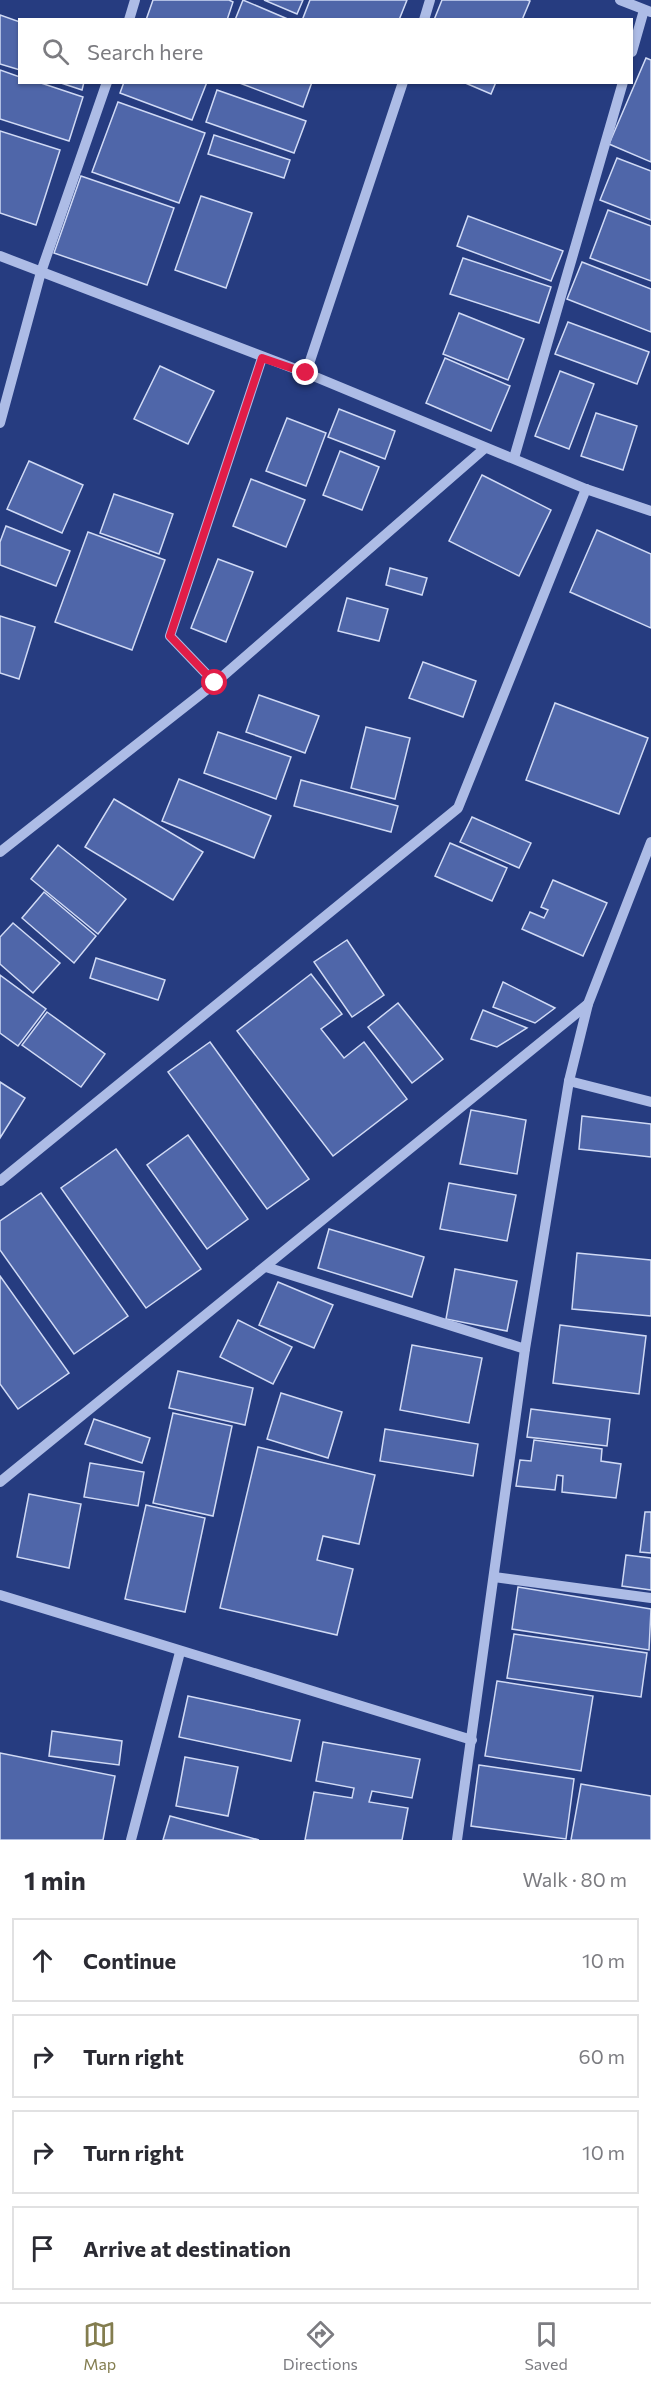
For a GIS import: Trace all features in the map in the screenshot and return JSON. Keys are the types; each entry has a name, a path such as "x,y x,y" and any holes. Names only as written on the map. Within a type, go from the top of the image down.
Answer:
{"street":[{"path":"130,18 135,0"},
{"path":"425,18 430,0"},
{"path":"620,0 647,11 633,49"},
{"path":"0,423 41,272 106,84"},
{"path":"306,373 402,84"},
{"path":"514,458 621,84"},
{"path":"0,256 306,373 586,489 651,511"},
{"path":"215,683 170,636 262,358"},
{"path":"0,852 215,683 485,448"},
{"path":"0,1181 458,808 586,489"},
{"path":"457,1840 525,1349 569,1081 588,1004 651,842"},
{"path":"0,1482 588,1004"},
{"path":"569,1081 651,1102"},
{"path":"266,1267 525,1349"},
{"path":"494,1577 651,1598"},
{"path":"0,1595 472,1740"},
{"path":"131,1840 180,1652"}],"building":[{"path":"153,0 229,0 233,2 228,18 147,18"},
{"path":"243,0 285,18 236,18"},
{"path":"264,0 303,0 297,14"},
{"path":"310,0 407,0 400,18 303,18"},
{"path":"442,0 530,1 523,18 435,18"},
{"path":"0,15 18,21 18,69 0,64"},
{"path":"646,58 651,60 651,162 609,144"},
{"path":"0,70 18,76 18,84 44,84 83,97 69,141 0,119"},
{"path":"64,84 84,84 82,90"},
{"path":"123,84 206,84 192,120 120,93"},
{"path":"242,84 311,84 303,107"},
{"path":"468,84 495,84 491,94"},
{"path":"217,90 306,121 294,153 206,122"},
{"path":"118,102 205,133 179,203 92,172"},
{"path":"0,131 60,150 36,225 0,213"},
{"path":"214,135 290,160 284,178 208,154"},
{"path":"617,158 651,171 651,220 600,200"},
{"path":"81,176 174,208 147,285 54,253"},
{"path":"201,196 252,213 226,288 175,270"},
{"path":"608,210 651,226 651,281 590,258"},
{"path":"468,216 563,251 551,281 457,246"},
{"path":"463,258 551,287 539,323 450,294"},
{"path":"582,262 651,289 651,332 567,299"},
{"path":"459,313 524,339 508,380 443,354"},
{"path":"568,322 649,352 637,384 555,354"},
{"path":"445,358 510,386 491,431 426,403"},
{"path":"160,366 214,391 188,444 134,419"},
{"path":"560,371 594,384 569,449 535,436"},
{"path":"339,409 395,431 385,459 328,437"},
{"path":"596,413 637,426 623,470 581,456"},
{"path":"287,418 326,433 306,486 266,471"},
{"path":"340,451 379,467 362,510 323,495"},
{"path":"29,461 83,485 62,533 7,509"},
{"path":"482,475 551,510 519,576 449,541"},
{"path":"251,479 305,500 286,547 233,526"},
{"path":"114,494 173,514 159,554 100,533"},
{"path":"6,526 70,551 56,586 0,565 0,542"},
{"path":"597,530 651,554 651,628 570,592"},
{"path":"88,532 165,560 132,650 55,622"},
{"path":"218,559 253,572 226,642 191,628"},
{"path":"390,568 427,578 422,595 386,585"},
{"path":"347,598 388,609 379,641 338,631"},
{"path":"0,616 35,627 19,679 0,673"},
{"path":"423,662 476,681 463,717 409,698"},
{"path":"259,695 319,716 305,753 246,732"},
{"path":"555,703 648,738 619,814 526,780"},
{"path":"366,727 410,738 395,799 351,788"},
{"path":"218,732 291,757 276,799 204,773"},
{"path":"179,779 271,816 254,858 162,821"},
{"path":"301,780 398,806 391,832 294,806"},
{"path":"114,799 203,852 173,900 85,847"},
{"path":"472,817 531,843 519,868 460,842"},
{"path":"450,843 507,868 492,901 435,876"},
{"path":"58,845 126,899 98,934 31,879"},
{"path":"553,880 607,903 583,956 522,929 530,912 544,918 548,910 541,907"},
{"path":"44,892 96,936 74,963 22,918"},
{"path":"13,923 60,963 33,993 0,964 0,937"},
{"path":"347,940 384,995 352,1017 314,962"},
{"path":"96,958 165,980 158,1000 90,978"},
{"path":"311,974 342,1014 321,1029 344,1058 364,1042 407,1099 333,1156 237,1031"},
{"path":"0,975 46,1009 18,1046 0,1033"},
{"path":"503,982 555,1008 535,1023 493,1007"},
{"path":"398,1003 443,1059 412,1083 368,1027"},
{"path":"483,1010 527,1028 497,1047 471,1039"},
{"path":"47,1012 105,1054 81,1087 22,1045"},
{"path":"210,1042 309,1179 267,1209 168,1072"},
{"path":"0,1082 25,1098 0,1138"},
{"path":"471,1110 526,1120 517,1174 460,1164"},
{"path":"582,1116 651,1124 651,1157 579,1149"},
{"path":"188,1135 248,1219 207,1249 147,1165"},
{"path":"116,1149 201,1269 146,1308 61,1188"},
{"path":"449,1183 516,1195 507,1241 440,1229"},
{"path":"41,1193 128,1316 74,1354 0,1250 0,1221"},
{"path":"329,1229 424,1257 412,1297 318,1268"},
{"path":"577,1253 651,1260 651,1316 572,1309"},
{"path":"455,1269 517,1281 507,1331 446,1319"},
{"path":"0,1276 69,1373 18,1409 0,1384"},
{"path":"278,1282 333,1305 314,1348 259,1325"},
{"path":"238,1320 292,1347 273,1384 220,1357"},
{"path":"560,1325 646,1336 639,1394 553,1383"},
{"path":"412,1345 482,1358 469,1423 400,1410"},
{"path":"178,1371 253,1388 245,1425 169,1408"},
{"path":"281,1393 342,1412 328,1458 267,1439"},
{"path":"531,1409 610,1419 607,1446 527,1437"},
{"path":"173,1413 232,1426 213,1516 153,1503"},
{"path":"94,1419 150,1438 142,1463 85,1444"},
{"path":"385,1429 478,1444 473,1476 380,1461"},
{"path":"534,1440 602,1449 601,1461 621,1464 616,1498 562,1492 563,1476 557,1475 555,1490 516,1486 520,1460 531,1461"},
{"path":"258,1447 375,1475 359,1544 323,1536 317,1560 353,1569 337,1635 220,1608"},
{"path":"90,1463 144,1472 138,1506 84,1497"},
{"path":"29,1494 81,1504 69,1568 17,1557"},
{"path":"146,1505 205,1518 185,1612 125,1599"},
{"path":"645,1512 651,1512 651,1553 640,1552"},
{"path":"626,1555 651,1558 651,1590 622,1586"},
{"path":"518,1587 651,1609 649,1650 512,1629"},
{"path":"514,1634 647,1653 641,1697 507,1678"},
{"path":"497,1681 593,1696 581,1771 485,1756"},
{"path":"188,1696 300,1720 291,1761 179,1737"},
{"path":"52,1731 122,1741 119,1765 49,1756"},
{"path":"323,1742 420,1759 412,1798 372,1791 369,1802 408,1808 402,1840 305,1840 314,1792 352,1798 354,1788 316,1781"},
{"path":"0,1753 115,1776 103,1840 0,1840"},
{"path":"185,1757 238,1767 228,1816 176,1806"},
{"path":"479,1765 574,1779 566,1839 471,1826"},
{"path":"581,1784 651,1796 651,1840 571,1840"},
{"path":"170,1816 259,1840 163,1840"}],"route":[{"path":"215,683 170,636 262,358 306,373"}]}
